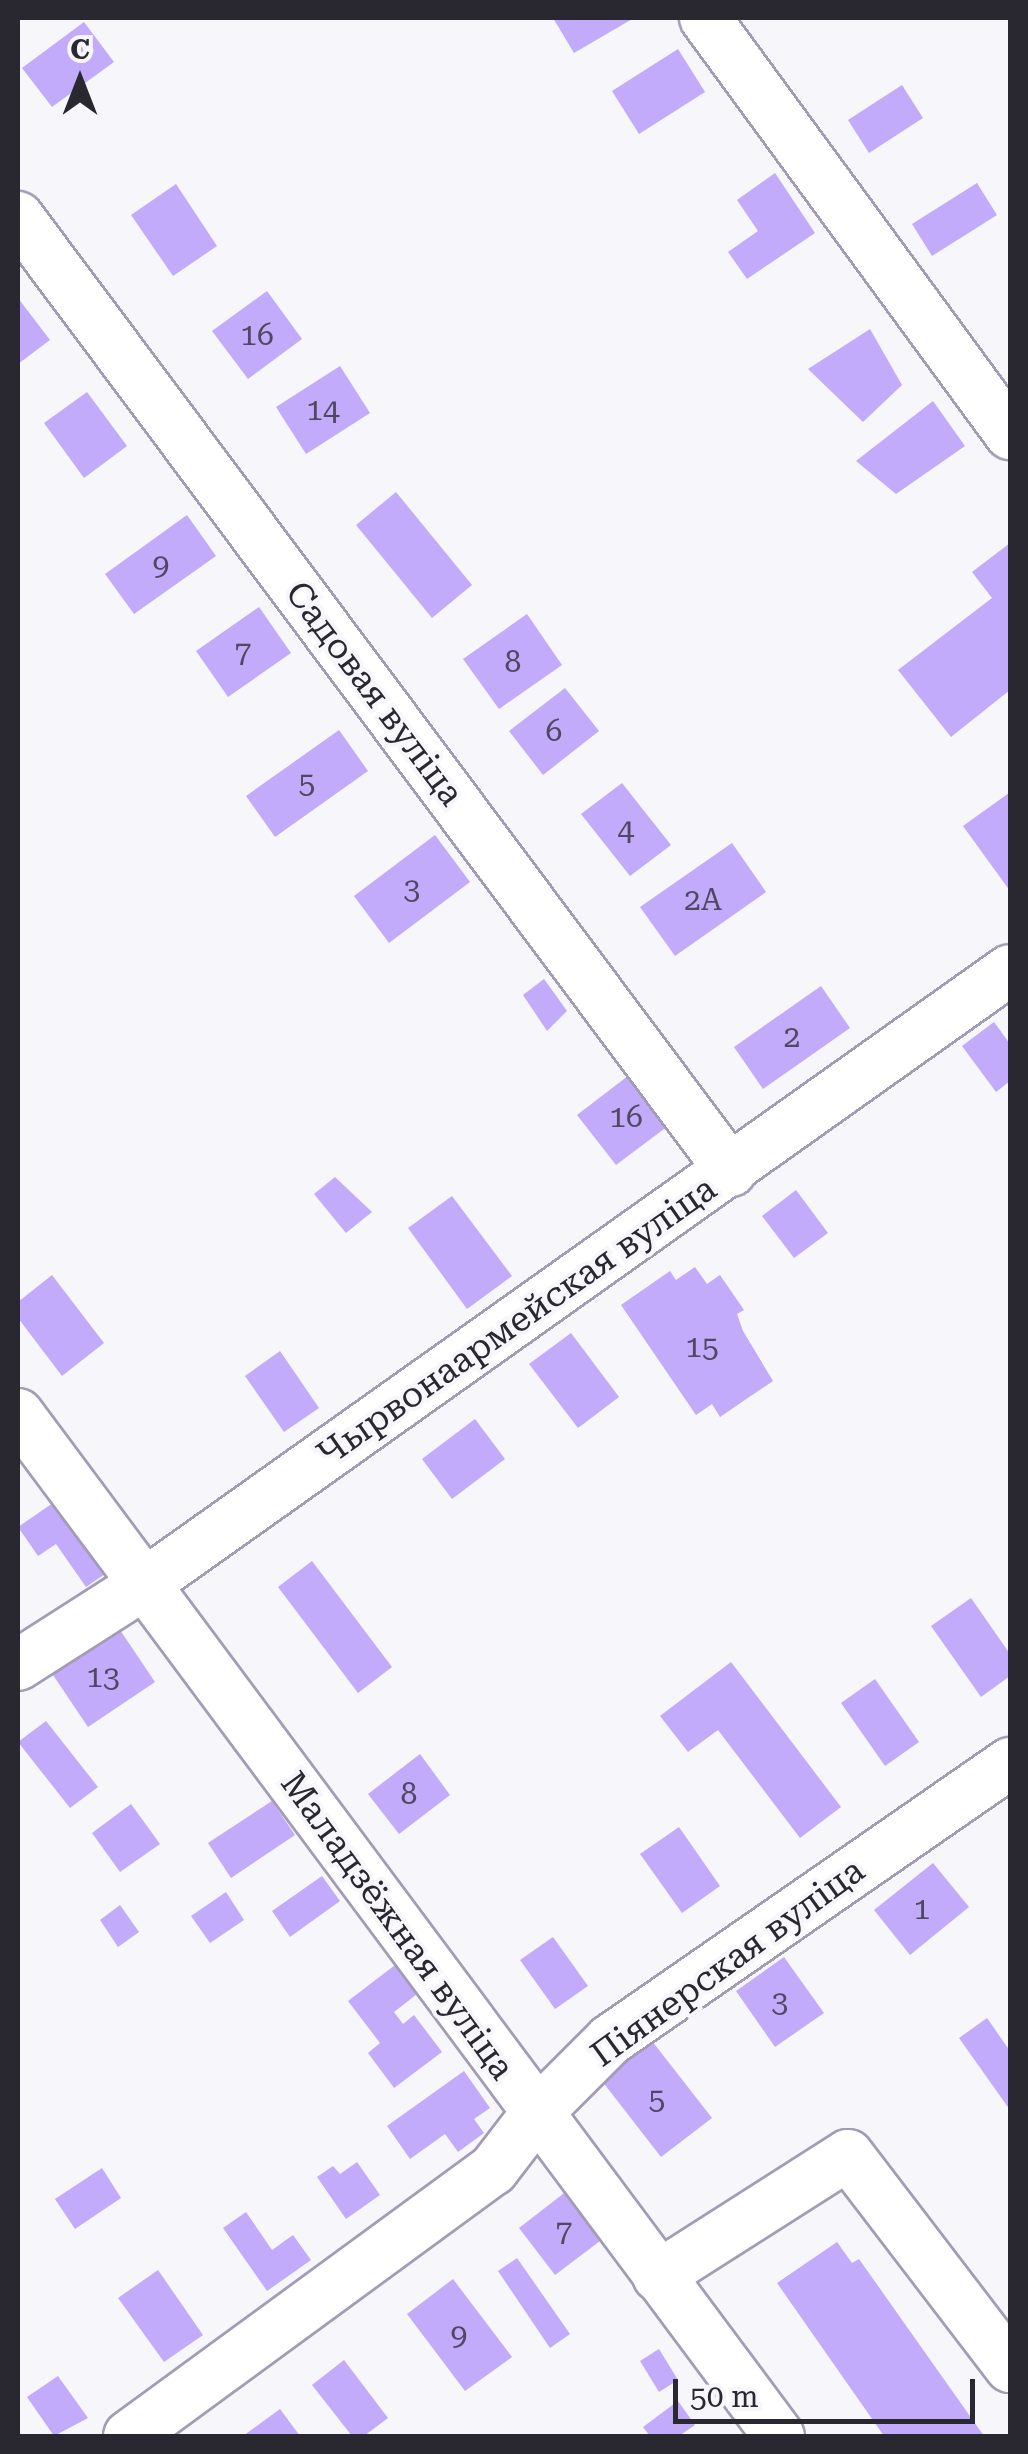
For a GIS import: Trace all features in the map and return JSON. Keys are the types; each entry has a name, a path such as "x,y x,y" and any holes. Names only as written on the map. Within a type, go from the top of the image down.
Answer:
{"street":[{"path":"705,18 1010,434"},
{"name":"Садовая вуліца","path":"18,217 731,1171"},
{"name":"Чырвонаармейская вуліца","path":"18,1665 146,1583 1010,970"},
{"name":"Маладзёжная вуліца","path":"18,1414 779,2436"},
{"name":"Піянерская вуліца","path":"129,2436 493,2170 536,2114 610,2040 1010,1763"},
{"path":"658,2276 848,2156 1010,2367"}],"building":[{"path":"553,18 634,18 574,53"},
{"path":"84,22 114,62 52,107 22,68"},
{"path":"678,49 705,92 639,134 612,91"},
{"path":"902,85 923,118 869,153 848,120"},
{"path":"775,173 815,233 747,279 728,252 758,231 737,200"},
{"path":"977,183 997,215 932,256 912,224"},
{"path":"176,184 217,246 173,276 131,215"},
{"path":"267,291 302,339 248,379 212,331"},
{"path":"18,298 50,340 18,364"},
{"path":"870,329 902,385 863,422 808,369"},
{"path":"340,366 370,413 306,454 276,407"},
{"path":"87,392 127,446 84,478 44,423"},
{"path":"933,401 965,446 896,494 856,461"},
{"path":"396,492 472,585 432,618 356,525"},
{"path":"187,515 216,556 134,614 105,574"},
{"path":"1010,543 1010,690 951,737 898,670 992,598 972,572"},
{"path":"259,607 291,653 228,697 196,651"},
{"path":"527,614 562,665 499,709 463,659"},
{"path":"565,688 599,731 543,775 509,731"},
{"path":"339,730 368,771 275,837 246,796"},
{"path":"622,783 671,845 630,876 581,814"},
{"path":"1010,795 1010,891 963,826"},
{"path":"435,835 470,882 389,943 354,896"},
{"path":"732,843 766,892 675,956 640,907"},
{"path":"544,979 567,1011 547,1031 523,995"},
{"path":"821,986 850,1028 763,1089 734,1047"},
{"path":"994,1022 1010,1044 1010,1081 996,1092 962,1046"},
{"path":"637,1069 676,1120 616,1165 577,1115"},
{"path":"335,1177 372,1212 346,1233 314,1194"},
{"path":"796,1190 828,1233 794,1258 762,1216"},
{"path":"452,1196 512,1276 467,1309 408,1228"},
{"path":"695,1267 707,1284 720,1275 744,1310 737,1314 743,1331 773,1381 720,1417 712,1404 696,1415 621,1305 670,1271 676,1280"},
{"path":"52,1275 104,1343 62,1376 18,1318 18,1302"},
{"path":"571,1333 619,1397 578,1428 529,1364"},
{"path":"280,1351 319,1408 284,1432 245,1376"},
{"path":"475,1419 505,1459 452,1499 422,1459"},
{"path":"69,1492 118,1565 86,1587 56,1544 38,1556 18,1527"},
{"path":"312,1561 392,1667 358,1693 278,1587"},
{"path":"971,1598 1010,1654 1010,1676 981,1697 931,1626"},
{"path":"118,1627 155,1682 88,1727 51,1672"},
{"path":"731,1662 841,1807 800,1838 718,1730 688,1752 660,1716"},
{"path":"875,1679 919,1742 885,1766 841,1703"},
{"path":"46,1721 98,1787 70,1808 18,1742"},
{"path":"420,1754 450,1795 399,1834 368,1794"},
{"path":"272,1801 295,1835 231,1878 208,1843"},
{"path":"131,1804 160,1844 120,1872 92,1833"},
{"path":"679,1827 720,1886 682,1913 640,1854"},
{"path":"933,1863 969,1907 910,1955 874,1910"},
{"path":"322,1876 340,1901 290,1937 272,1911"},
{"path":"226,1892 244,1920 210,1943 191,1916"},
{"path":"120,1905 139,1932 118,1947 100,1920"},
{"path":"553,1937 588,1986 555,2009 520,1960"},
{"path":"784,1957 824,2013 775,2047 736,1991"},
{"path":"399,1962 421,1991 394,2012 403,2024 414,2015 442,2052 394,2088 368,2053 380,2043 348,2001"},
{"path":"987,2018 1010,2051 1010,2110 959,2038"},
{"path":"652,2041 712,2118 661,2157 602,2081"},
{"path":"464,2071 490,2108 474,2119 484,2133 458,2152 445,2134 410,2159 387,2126"},
{"path":"357,2162 380,2195 346,2219 317,2177 333,2166 340,2174"},
{"path":"102,2168 121,2198 75,2229 55,2199"},
{"path":"572,2187 608,2235 555,2275 519,2228"},
{"path":"246,2212 272,2250 293,2235 311,2260 267,2291 223,2228"},
{"path":"837,2242 852,2263 859,2259 984,2436 884,2436 777,2283"},
{"path":"517,2258 570,2334 550,2348 498,2271"},
{"path":"158,2270 203,2335 164,2362 118,2298"},
{"path":"453,2279 512,2357 465,2391 407,2314"},
{"path":"659,2349 678,2380 659,2392 640,2361"},
{"path":"344,2360 388,2418 364,2436 352,2436 312,2385"},
{"path":"58,2376 88,2418 54,2436 27,2397"},
{"path":"678,2401 695,2425 679,2436 650,2436 643,2427"},
{"path":"280,2409 300,2436 243,2436"}]}
